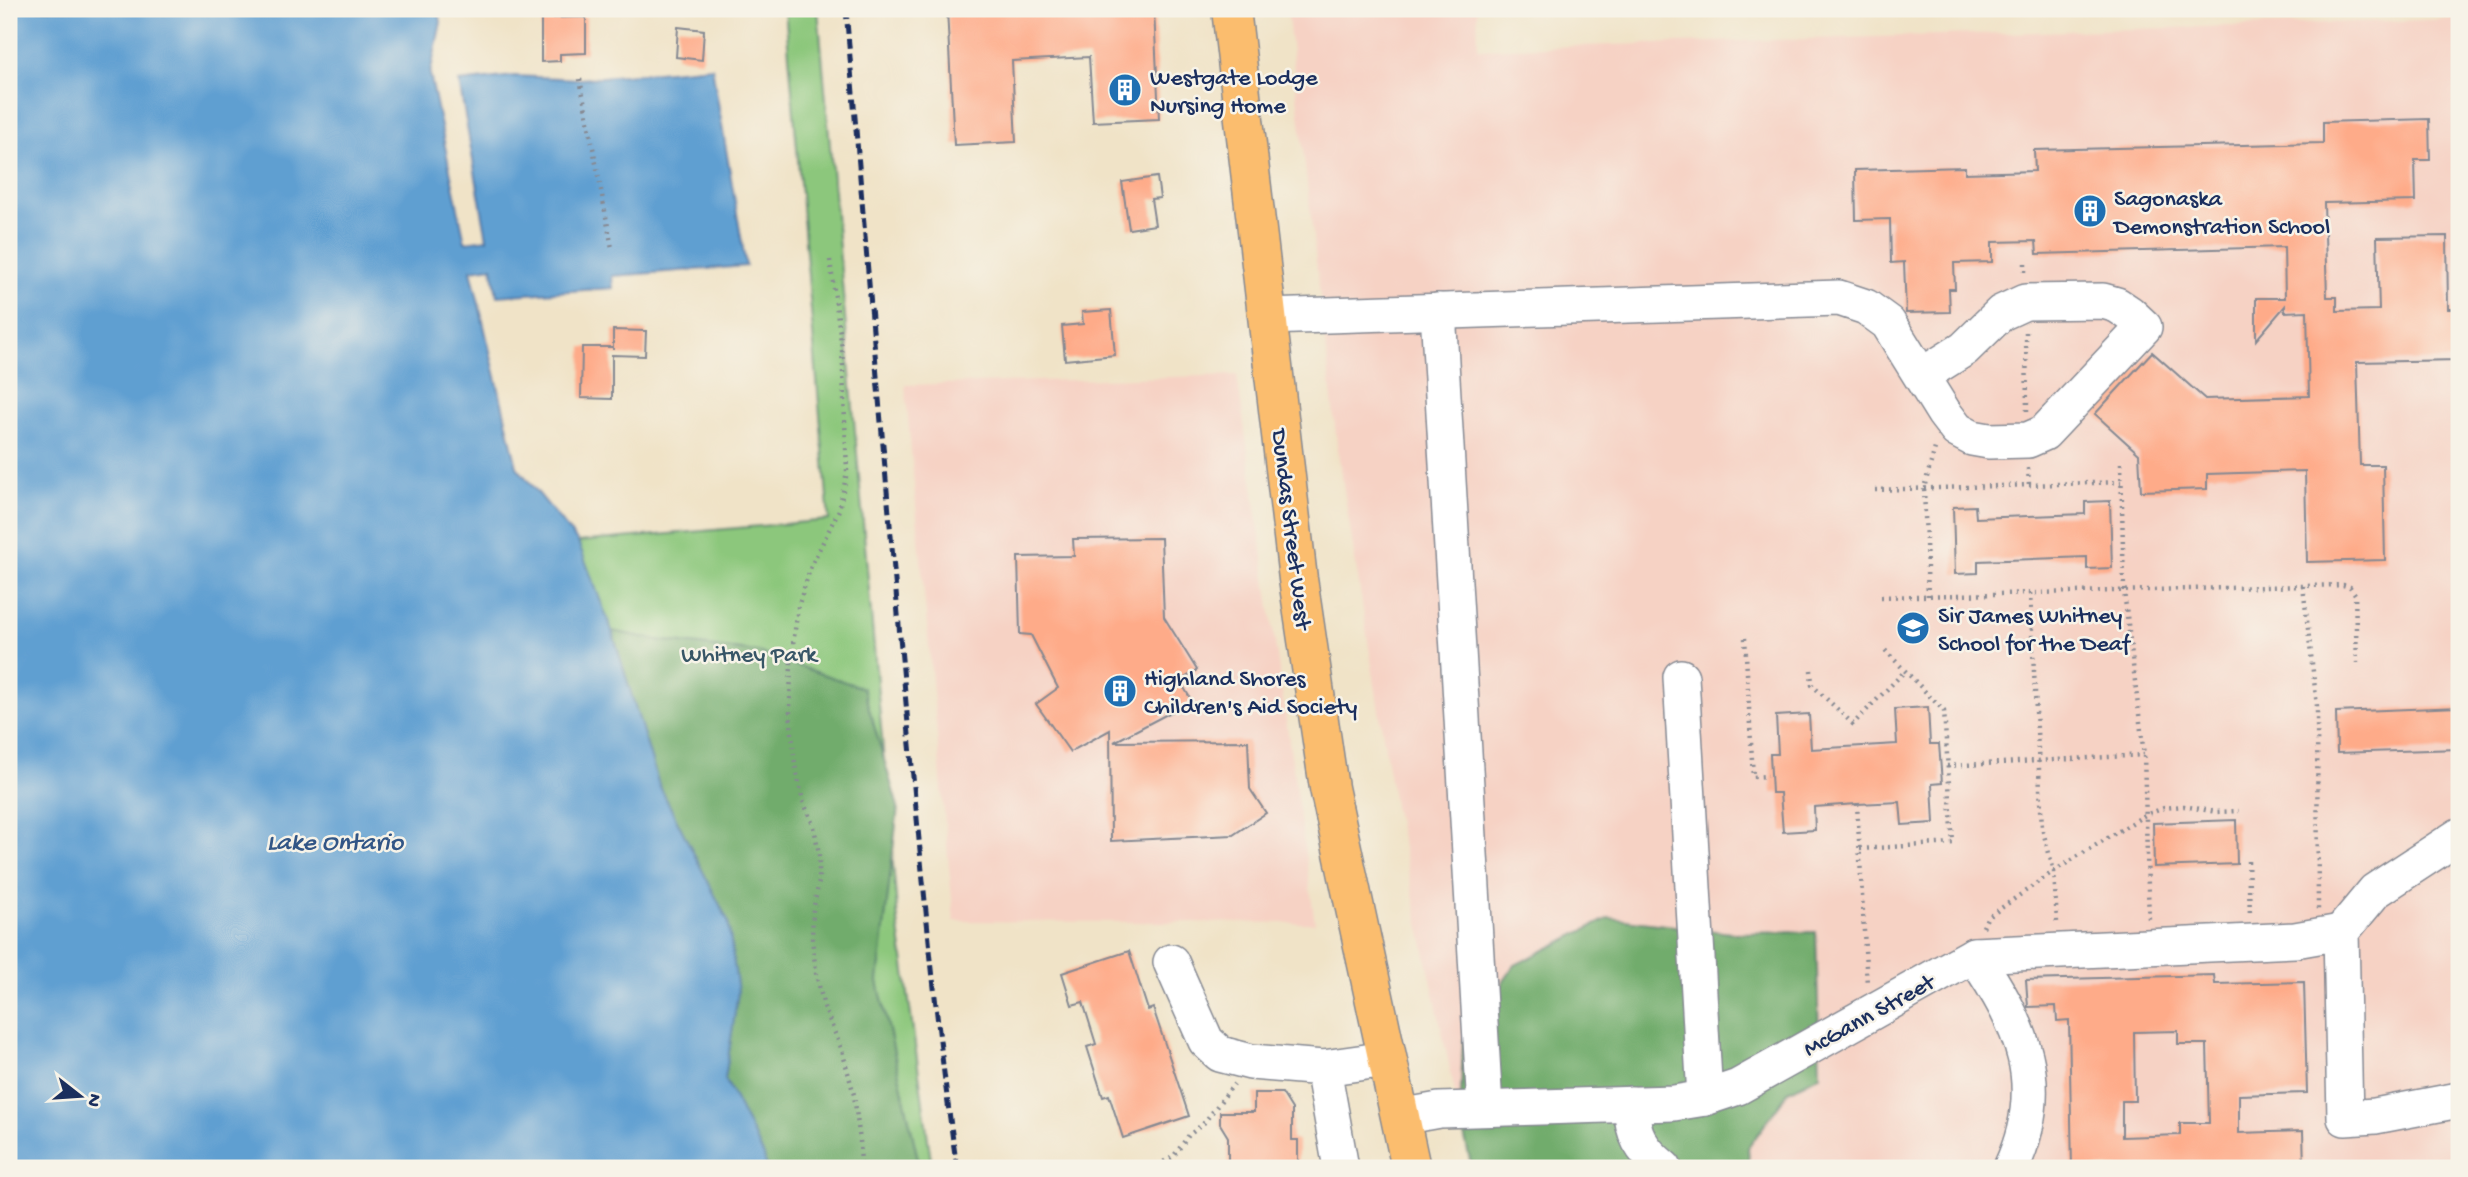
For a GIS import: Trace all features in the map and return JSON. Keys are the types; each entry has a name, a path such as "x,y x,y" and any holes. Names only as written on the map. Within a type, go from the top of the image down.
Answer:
{"main road":[{"name":"Dundas Street West","path":"1231,9 1298,579 1329,788 1411,1168"}],"lane":[{"path":"1267,317 1839,298 1866,307 1888,323 1944,413 1957,430 1972,438 1989,441 2028,440 2044,433 2144,327 2117,305 2103,301 2025,302 2001,313 1965,349 1921,376"},
{"path":"1438,312 1485,1108"},
{"path":"1681,677 1705,1098"},
{"path":"2459,836 2375,891 2330,934 2344,1118 2375,1116 2459,1100"},
{"name":"McGann Street","path":"1400,1117 1439,1110 1674,1103 1705,1098 1738,1087 1975,955 2284,941 2330,934"},
{"path":"1975,955 2015,1021 2025,1052 2030,1084 2028,1116 2020,1148 2011,1168"},
{"path":"1171,962 1206,1041 1220,1054 1251,1062 1323,1068 1387,1059"},
{"path":"1323,1068 1341,1168"},
{"path":"1632,1104 1632,1125 1639,1143 1651,1158 1664,1168"}],"path":[{"path":"579,79 611,248"},
{"path":"830,260 844,369 847,472 839,510 811,566 799,607 791,659 790,713 795,765 803,801 814,827 819,854 819,882 813,909 812,937 816,973 824,1007 842,1050 854,1095 861,1168"},
{"path":"2025,263 2029,485"},
{"path":"1928,596 1924,488 1944,413"},
{"path":"2121,463 2124,591 2144,755 2151,947"},
{"path":"1875,490 2121,482"},
{"path":"1881,597 2343,585 2350,587 2355,594 2357,663"},
{"path":"2303,586 2317,706 2330,934"},
{"path":"2031,593 2042,828 2054,871 2059,951"},
{"path":"1745,638 1753,777 1768,776"},
{"path":"1860,849 1953,843 1944,711 1884,649"},
{"path":"1811,670 1812,685 1853,724 1905,671"},
{"path":"1947,766 2144,755"},
{"path":"1857,804 1869,1014"},
{"path":"1975,955 1987,918 2054,871 2145,815 2164,808 2184,806 2216,812 2239,811"},
{"path":"1151,1168 1173,1157 1189,1135 1203,1124 1251,1062"}],"shaded area":[{"name":"Sir James Whitney School for the Deaf","path":"1287,9 1477,9 1478,49 2459,19 2459,1168 1471,1168 1394,805 1338,452"},
{"path":"1237,375 1315,923 954,921 905,385"}],"green space":[{"name":"Whitney Park","path":"785,9 818,9 898,921 932,1168 766,1168 728,921 659,785 612,631 578,542 829,520"},
{"name":"Whitney Park","path":"612,631 658,640 758,652 863,688 898,807 878,981 920,1168 766,1168 764,1156 725,1079 738,992 728,921 659,785"},
{"path":"1609,918 1731,933 1816,932 1820,1075 1789,1091 1748,1148 1750,1168 1472,1168 1460,1118 1463,1040 1515,965"}],"water":[{"name":"Lake Ontario","path":"9,9 438,9 441,22 430,74 465,242 487,239 459,82 514,76 580,79 712,67 746,266 612,276 613,288 497,296 492,267 471,270 517,467 578,542 612,631 659,785 728,921 738,992 725,1079 764,1156 766,1168 9,1168"}],"building":[{"name":"Westgate Lodge Nursing Home","path":"947,9 1154,9 1159,119 1093,122 1089,57 1012,61 1016,142 954,145"},
{"path":"586,17 586,53 560,54 560,61 541,62 541,18"},
{"path":"678,27 704,30 702,60 676,57"},
{"path":"2429,119 2430,160 2415,160 2416,201 2324,203 2327,297 2337,297 2337,311 2379,310 2377,237 2447,236 2448,309 2459,309 2459,360 2357,362 2360,465 2383,465 2385,560 2307,562 2305,471 2207,474 2207,489 2141,491 2139,454 2095,414 2152,352 2205,399 2309,396 2307,311 2285,312 2285,306 2256,340 2256,298 2285,298 2284,247 2037,254 2036,241 1992,242 1992,262 1954,263 1955,289 1949,289 1950,312 1906,313 1904,262 1891,263 1890,219 1856,220 1855,170 1965,167 1965,173 2035,171 2034,150 2323,143 2323,122"},
{"path":"1157,177 1160,198 1151,199 1155,225 1129,229 1122,182"},
{"path":"1111,310 1115,355 1065,360 1062,326 1083,324 1082,312"},
{"path":"613,330 646,331 645,356 612,355 612,399 581,398 582,347 613,347"},
{"path":"2110,501 2112,568 2087,569 2087,557 1978,561 1978,573 1955,574 1953,507 1975,506 1976,518 2085,514 2085,502"},
{"name":"Highland Shores Children's Aid Society","path":"1161,538 1164,617 1197,670 1180,681 1192,701 1114,742 1248,741 1250,789 1266,813 1233,835 1111,841 1110,730 1070,752 1036,704 1058,688 1031,635 1020,634 1018,557 1074,556 1073,539"},
{"path":"1928,707 1930,744 1939,744 1942,783 1932,784 1934,823 1902,825 1900,802 1857,804 1814,807 1815,830 1783,832 1780,793 1772,793 1770,754 1778,754 1776,716 1809,714 1811,749 1897,744 1895,709"},
{"path":"2459,707 2459,749 2337,753 2336,712"},
{"path":"2236,820 2237,864 2154,867 2153,823"},
{"path":"1129,951 1148,1010 1153,1008 1189,1116 1123,1138 1109,1095 1103,1097 1087,1047 1096,1044 1083,1002 1072,1005 1062,973"},
{"path":"2214,975 2215,984 2304,982 2307,1093 2239,1095 2239,1133 2303,1131 2304,1168 2072,1168 2069,1020 2057,1021 2056,1006 2028,1007 2026,980","holes":["2178,1031 2178,1044 2207,1044 2209,1123 2180,1123 2180,1135 2122,1137 2122,1101 2135,1101 2134,1032"]},
{"path":"1254,1093 1282,1093 1292,1109 1292,1140 1298,1140 1298,1168 1228,1168 1228,1137 1220,1124 1220,1112 1254,1112"}],"railway":[{"path":"846,9 917,819 957,1168"}],"place":[{"name":"Westgate Lodge Nursing Home","path":"1125,90"},
{"name":"Sagonaska Demonstration School","path":"2090,211"},
{"name":"Sir James Whitney School for the Deaf","path":"1913,628"},
{"name":"Highland Shores Children's Aid Society","path":"1120,691"}]}
